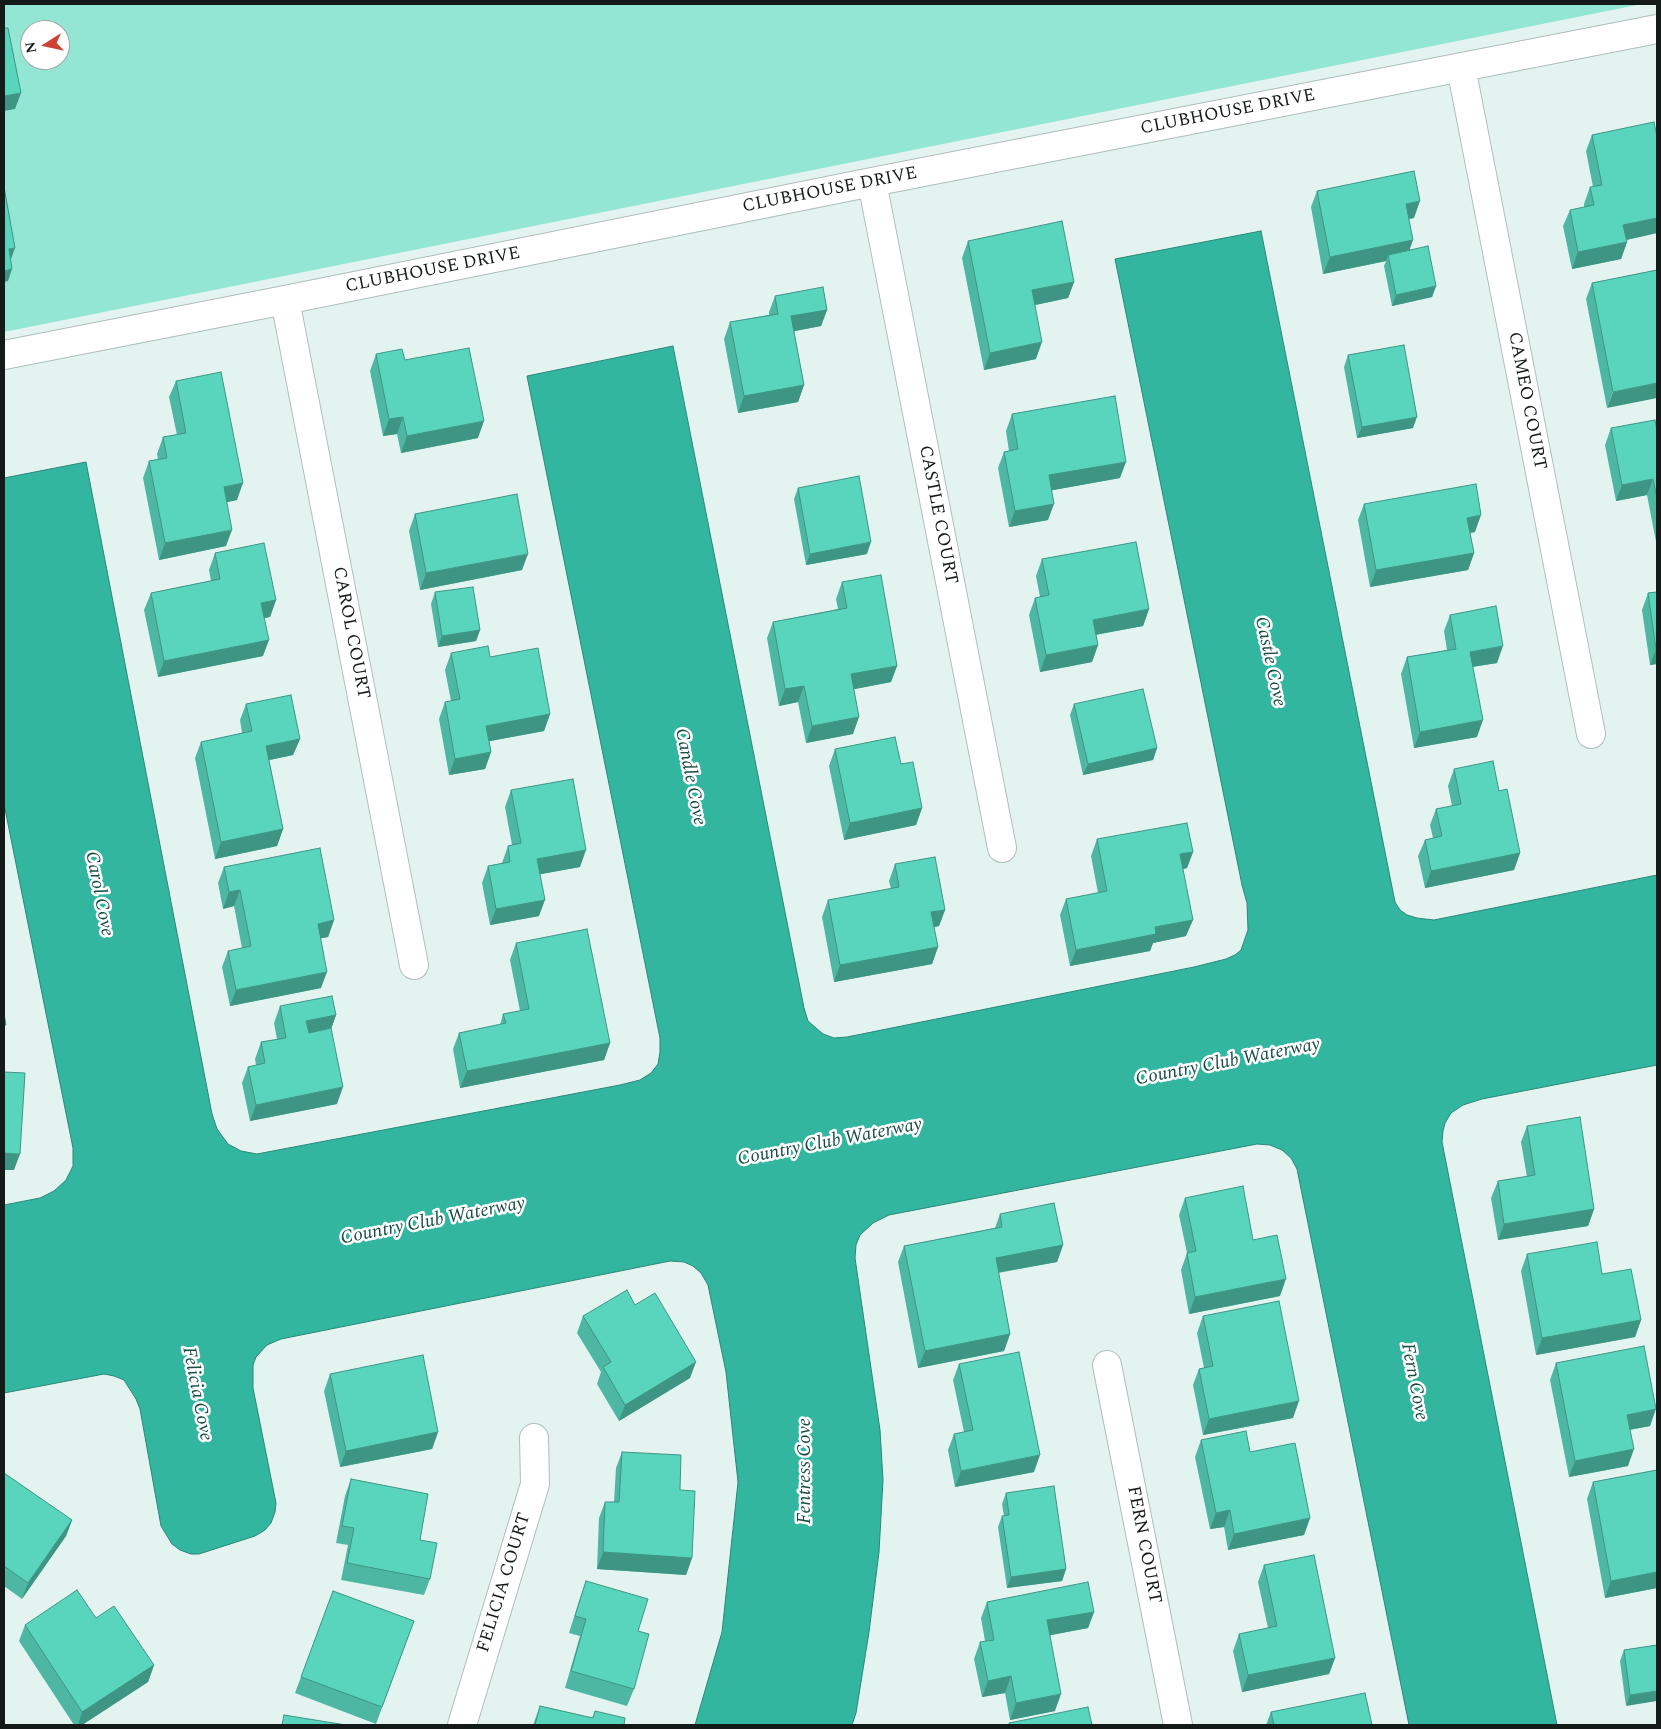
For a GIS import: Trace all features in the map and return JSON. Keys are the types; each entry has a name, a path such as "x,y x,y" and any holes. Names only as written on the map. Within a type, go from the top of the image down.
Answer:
{"street":[{"name":"CLUBHOUSE DRIVE","path":"4,355 872,182 1657,29"},
{"name":"CAMEO COURT","path":"1461,68 1591,734"},
{"name":"CASTLE COURT","path":"872,182 1002,848"},
{"name":"CAROL COURT","path":"285,300 414,965"},
{"name":"FERN COURT","path":"1107,1365 1178,1725"},
{"name":"FELICIA COURT","path":"462,1725 535,1484 534,1438"}],"shaded area":[{"path":"4,4 1642,4 4,332"}],"water":[{"path":"1261,231 1395,902 1400,910 1407,915 1434,920 1657,875 1657,1065 1482,1099 1463,1105 1451,1113 1443,1131 1442,1142 1557,1725 1409,1725 1297,1169 1291,1158 1282,1150 1270,1145 1257,1144 889,1215 873,1223 860,1235 856,1245 855,1258 880,1430 883,1480 879,1552 869,1632 856,1713 852,1725 695,1725 722,1632 738,1482 726,1372 708,1285 701,1273 693,1266 684,1262 670,1261 281,1339 267,1345 256,1357 253,1365 253,1388 276,1503 275,1512 271,1523 265,1530 255,1536 199,1554 191,1554 180,1550 172,1544 161,1526 140,1409 124,1380 104,1374 4,1393 4,1205 40,1198 54,1191 66,1180 73,1166 73,1148 4,804 4,478 86,462 212,1114 217,1129 228,1144 241,1151 257,1154 620,1085 640,1080 651,1073 658,1064 660,1038 527,376 673,346 804,1008 808,1021 823,1034 834,1038 847,1037 1194,967 1226,959 1241,950 1248,930 1247,903 1115,259"}],"building":[{"path":"4,28 8,28 21,93 4,96"},
{"path":"1654,122 1657,137 1657,218 1623,225 1627,242 1578,252 1570,210 1594,205 1590,187 1602,185 1592,135"},
{"path":"1414,171 1420,201 1406,204 1413,240 1330,257 1317,191"},
{"path":"4,187 15,248 9,249 12,269 4,271"},
{"path":"1062,221 1074,282 1032,290 1042,342 990,353 968,241"},
{"path":"1428,246 1436,286 1396,295 1388,255"},
{"path":"1657,270 1657,383 1613,392 1592,283"},
{"path":"823,287 827,310 791,316 804,385 744,396 730,322 778,314 775,296"},
{"path":"1404,345 1417,417 1362,427 1348,355"},
{"path":"469,348 484,421 407,436 403,417 389,419 376,354 402,349 405,360"},
{"path":"221,372 243,483 224,487 232,530 165,543 149,461 167,458 163,437 186,433 176,381"},
{"path":"1115,396 1126,462 1049,475 1054,504 1015,511 1004,452 1018,449 1012,414"},
{"path":"1655,420 1657,432 1657,498 1653,479 1622,485 1611,428"},
{"path":"859,476 871,542 810,554 798,488"},
{"path":"1476,484 1481,515 1467,518 1474,553 1376,570 1364,504"},
{"path":"517,494 528,554 426,573 415,514"},
{"path":"1136,542 1149,609 1093,620 1098,645 1046,655 1035,598 1049,595 1042,559"},
{"path":"264,543 276,600 261,603 269,640 164,661 151,593 220,579 215,553"},
{"path":"881,575 897,666 851,674 859,717 812,726 804,686 785,689 773,622 847,608 842,582"},
{"path":"473,587 480,630 442,636 435,592"},
{"path":"1657,592 1657,648 1656,649 1648,593"},
{"path":"1496,606 1503,646 1470,652 1483,720 1420,732 1407,657 1456,649 1450,615"},
{"path":"488,646 490,657 538,648 550,714 486,726 491,752 455,759 445,702 460,699 451,653"},
{"path":"1143,689 1157,748 1088,764 1074,704"},
{"path":"291,695 300,739 266,746 283,829 221,842 201,742 252,731 246,704"},
{"path":"895,737 901,764 913,762 922,808 850,823 835,749"},
{"path":"1493,761 1499,791 1507,789 1520,853 1431,871 1425,840 1442,836 1436,809 1461,804 1454,769"},
{"path":"573,779 586,850 537,859 545,900 496,909 488,866 510,862 508,846 521,843 511,790"},
{"path":"1187,823 1193,852 1180,854 1193,920 1155,927 1156,934 1076,950 1066,899 1107,891 1097,839"},
{"path":"320,848 334,920 318,924 327,972 236,990 228,951 251,946 240,890 229,892 224,867"},
{"path":"935,857 945,910 931,912 938,947 840,965 828,900 899,887 895,864"},
{"path":"587,929 610,1043 467,1071 459,1033 506,1023 503,1014 529,1009 516,943"},
{"path":"332,996 336,1015 306,1021 309,1033 331,1028 343,1087 256,1105 248,1067 265,1063 261,1042 286,1038 280,1006"},
{"path":"4,1072 25,1073 20,1154 4,1153"},
{"path":"1580,1117 1594,1209 1504,1224 1498,1181 1535,1175 1527,1126"},
{"path":"1243,1186 1253,1240 1277,1235 1286,1279 1195,1297 1187,1253 1196,1251 1185,1198"},
{"path":"1054,1203 1063,1245 996,1258 1010,1334 925,1351 904,1246 1002,1227 1000,1214"},
{"path":"1597,1242 1602,1274 1631,1269 1641,1320 1542,1338 1527,1254"},
{"path":"627,1290 635,1305 655,1293 696,1362 625,1405 603,1367 611,1362 583,1316"},
{"path":"1279,1301 1299,1401 1209,1419 1199,1369 1213,1366 1203,1316"},
{"path":"1644,1346 1656,1409 1627,1415 1634,1449 1575,1461 1556,1363"},
{"path":"1019,1352 1040,1455 961,1471 954,1434 973,1430 959,1364"},
{"path":"423,1355 438,1432 346,1451 330,1374"},
{"path":"1246,1431 1250,1452 1295,1443 1310,1518 1234,1534 1230,1510 1216,1513 1201,1440"},
{"path":"622,1452 681,1455 680,1490 695,1491 692,1558 603,1552 605,1502 619,1502"},
{"path":"1657,1470 1657,1572 1611,1581 1593,1482"},
{"path":"4,1473 72,1520 28,1583 4,1566"},
{"path":"351,1479 428,1494 420,1540 437,1543 430,1579 347,1563 354,1528 342,1526"},
{"path":"1054,1486 1066,1569 1011,1577 1002,1516 1009,1515 1006,1493"},
{"path":"1314,1555 1335,1658 1248,1675 1239,1634 1277,1626 1264,1565"},
{"path":"586,1581 648,1599 638,1631 649,1634 634,1689 571,1671 586,1619 575,1616"},
{"path":"1088,1582 1094,1612 1047,1620 1061,1694 1016,1703 1011,1676 988,1681 980,1642 994,1640 987,1602"},
{"path":"77,1590 96,1618 114,1606 154,1665 82,1712 25,1625"},
{"path":"333,1591 414,1621 382,1707 301,1677"},
{"path":"1657,1645 1657,1691 1630,1695 1624,1650"},
{"path":"1365,1693 1372,1725 1274,1725 1271,1712"},
{"path":"540,1706 593,1718 595,1711 625,1718 624,1725 535,1725"},
{"path":"1088,1707 1092,1725 1009,1725 1009,1723"},
{"path":"284,1715 346,1725 282,1725"}],"water label":[{"name":"Castle Cove","path":"1269,662"},
{"name":"Candle Cove","path":"689,777"},
{"name":"Carol Cove","path":"98,894"},
{"name":"Country Club Waterway","path":"1228,1063"},
{"name":"Country Club Waterway","path":"830,1143"},
{"name":"Country Club Waterway","path":"433,1222"},
{"name":"Fern Cove","path":"1413,1382"},
{"name":"Felicia Cove","path":"196,1394"},
{"name":"Fentress Cove","path":"806,1471"}]}
